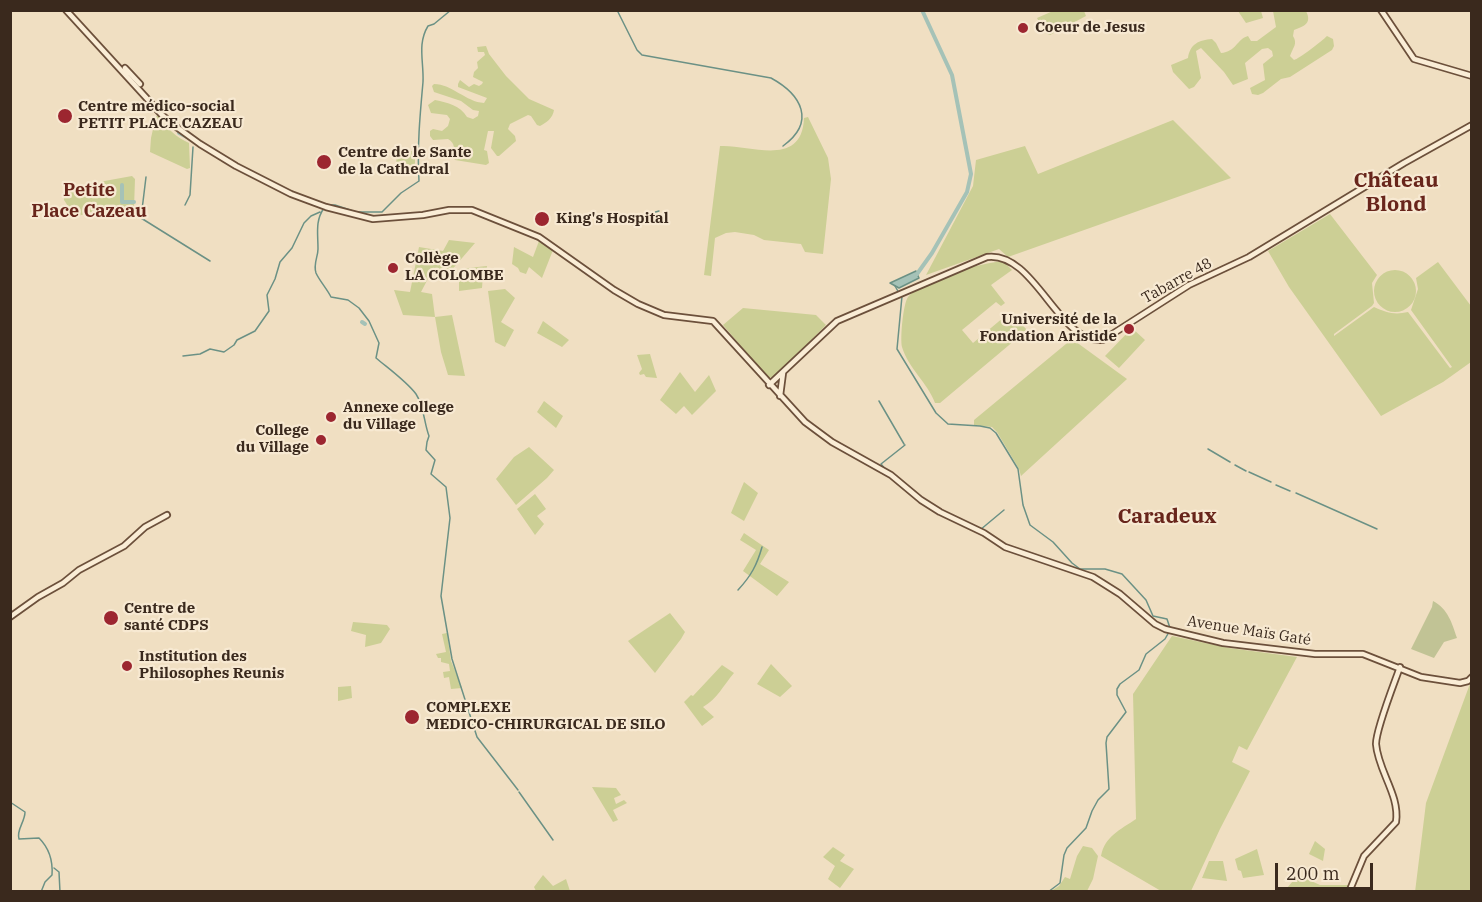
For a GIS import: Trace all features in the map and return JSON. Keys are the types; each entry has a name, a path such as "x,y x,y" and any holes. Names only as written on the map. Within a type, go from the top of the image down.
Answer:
{"street":[{"name":"Avenue Maïs Gaté","path":"69,10 171,123 200,144 263,182 325,207 374,219 423,215 449,210 471,210 527,231 557,248 614,290 638,304 664,315 713,321 769,385 808,425 859,458 878,466 940,512 984,533 1005,547 1093,577 1120,594 1155,624 1223,643 1315,654 1363,654 1421,677 1460,683 1472,677"},
{"path":"1381,10 1414,59 1472,76"},
{"name":"Tabarre 48","path":"783,373 837,321 987,257 1002,256 1008,259 1031,279 1058,312 1085,337 1093,341 1102,340 1190,285 1249,257 1404,163 1472,125"},
{"path":"769,385 783,373"},
{"path":"780,396 783,373"},
{"path":"10,617 80,570 124,546 145,527 167,515"},
{"path":"1350,890 1364,856 1396,822 1394,799 1376,744 1400,667"}],"green space":[{"path":"1053,11 1084,11 1086,16 1050,35 1045,33 1037,18"},
{"path":"1238,11 1261,11 1263,18 1246,23"},
{"path":"1273,11 1306,11 1308,21 1294,30 1295,43 1290,56 1294,60 1327,36 1333,39 1332,50 1258,95 1252,94 1250,88 1265,80 1263,64 1273,56 1272,51 1268,48 1262,49 1245,63 1248,79 1233,85 1201,48 1196,51 1201,78 1194,87 1189,89 1173,72 1171,65 1188,58 1193,46 1203,40 1212,39 1221,53 1230,50 1248,36 1251,41 1257,41 1276,27"},
{"path":"486,46 489,54 506,76 529,99 554,110 551,118 540,126 528,115 510,124 508,129 515,136 516,141 499,156 491,148 494,131 488,131 484,150 487,151 489,163 486,165 455,160 452,156 454,146 451,141 448,139 433,140 430,131 433,129 442,131 448,126 450,119 447,115 431,113 428,105 435,100 457,107 467,117 473,119 478,116 479,111 473,110 461,101 434,92 432,86 441,85 471,100 484,103 487,98 458,87 458,84 460,80 469,87 482,84 483,82 473,77 478,68 477,62 485,55 484,52 478,52 477,47"},
{"path":"156,116 159,116 176,135 189,143 190,168 187,169 150,152"},
{"path":"808,117 828,158 831,179 823,254 805,252 801,244 764,240 754,235 735,232 726,233 715,238 711,276 704,275 720,146 759,150 784,149 794,144 801,134 804,118"},
{"path":"1173,120 1231,178 1008,257 999,249 926,275 973,186 976,160 1025,146 1038,174"},
{"path":"396,151 415,151 415,175 397,176"},
{"path":"132,176 135,179 134,208 97,210 75,217 64,200 63,191 66,188"},
{"path":"1330,214 1377,275 1372,283 1374,303 1372,306 1334,336 1374,307 1391,313 1408,312 1450,368 1452,367 1411,310 1418,289 1416,278 1438,262 1471,306 1471,362 1443,382 1381,416 1289,287 1268,251"},
{"path":"449,240 475,243 450,272 430,275 421,292 432,294 435,317 403,315 394,290 410,292 419,247 443,251"},
{"path":"539,241 553,250 542,278 529,267 526,274 520,272 512,264 514,247 533,257"},
{"path":"1003,261 1012,270 991,285 1005,303 1001,306 996,302 962,330 973,343 1010,312 1027,330 940,403 935,403 902,347 902,322 908,297 915,290 938,278"},
{"path":"487,266 486,274 483,274 482,288 459,291 459,269"},
{"path":"1395,270 1410,276 1416,291 1410,306 1395,312 1380,306 1374,291 1380,276"},
{"path":"505,289 515,298 501,322 514,330 505,347 495,342 488,291"},
{"path":"743,308 816,315 826,325 776,376 768,378 723,325"},
{"path":"452,315 465,376 448,375 441,352 435,317"},
{"path":"543,321 569,340 562,347 537,333"},
{"path":"1132,328 1145,340 1119,368 1105,356"},
{"path":"1072,339 1127,379 1021,476 997,432 992,427 974,425 974,420"},
{"path":"650,354 657,378 646,377 639,373 642,369 637,355"},
{"path":"680,372 695,392 709,375 716,391 692,415 684,406 676,414 660,400"},
{"path":"544,401 563,416 556,428 537,412"},
{"path":"529,447 554,470 516,505 496,479 514,457"},
{"path":"744,482 758,493 744,521 731,513"},
{"path":"535,494 546,509 537,516 544,524 535,535 517,509"},
{"path":"744,533 769,550 760,564 789,582 777,596 743,571 756,550 740,540"},
{"path":"1433,601 1446,612 1457,638 1444,642 1434,658 1411,649"},
{"path":"670,613 685,632 655,673 628,641"},
{"path":"353,622 387,625 390,629 381,643 365,647 366,635 351,631"},
{"path":"447,633 451,661 462,688 451,689 449,677 444,678 443,672 450,671 449,664 441,662 441,658 438,658 436,654 446,652 442,634"},
{"path":"1172,636 1229,648 1297,657 1247,750 1239,746 1232,762 1250,771 1191,891 1161,891 1101,856 1110,838 1136,819 1133,694"},
{"path":"771,664 792,686 780,697 757,684"},
{"path":"722,665 734,673 716,696 703,707 714,717 702,726 684,702 691,695 693,696"},
{"path":"1471,681 1471,891 1415,892 1426,803"},
{"path":"351,686 352,698 338,701 338,687"},
{"path":"592,787 616,788 621,795 614,798 616,804 624,800 627,803 613,810 618,820 613,822"},
{"path":"1315,841 1325,849 1323,861 1309,854"},
{"path":"1083,846 1092,848 1098,856 1093,879 1087,891 1051,891 1059,886 1065,877 1070,879 1077,856"},
{"path":"833,847 845,855 840,861 854,869 840,888 828,879 835,866 823,857"},
{"path":"1257,849 1264,875 1243,878 1235,859"},
{"path":"1209,861 1223,861 1227,881 1202,878"},
{"path":"543,875 553,886 566,879 570,891 536,891 534,887"},
{"path":"1298,875 1320,885 1349,885 1346,891 1291,891 1287,888"}],"shaded area":[{"path":"916,271 919,278 899,288 890,283"}],"waterway":[{"path":"328,205 356,212 382,212 401,193 419,181 423,40 428,26 451,10"},
{"path":"617,10 637,50 642,55 771,78 791,92 801,109 802,118 793,137 783,146"},
{"path":"917,274 932,253 967,192 971,174 952,75 922,10"},
{"path":"179,133 187,137"},
{"path":"185,205 190,195 193,147"},
{"path":"146,177 141,218 210,261"},
{"path":"122,185 122,202 134,202"},
{"path":"324,208 318,222 316,273 331,297 348,300 359,308 369,321 379,343 376,358 407,384 421,404 429,436 426,450 435,460 431,474 446,487 450,518 441,596 452,659 477,737 518,790"},
{"path":"621,218 635,218 659,211"},
{"path":"183,356 200,354 210,349 224,352 237,340 255,331 269,311 267,295 280,262 292,248 304,223 311,216 320,212"},
{"path":"895,286 899,293"},
{"path":"902,296 897,349 936,413 948,424 980,426 990,428 996,433 1018,469 1023,505 1030,525 1053,542 1080,569 1105,569 1122,574 1146,600 1153,616 1167,619 1170,628"},
{"path":"879,401 904,444"},
{"path":"886,470 881,464 905,445"},
{"path":"1208,449 1230,462"},
{"path":"1235,465 1246,471"},
{"path":"1249,472 1271,482"},
{"path":"1276,485 1290,491"},
{"path":"1296,493 1377,529"},
{"path":"980,530 1004,510"},
{"path":"738,590 753,570 762,547"},
{"path":"1048,892 1060,883 1067,848 1086,828 1098,800 1109,789 1107,737 1126,712 1117,695 1117,689 1120,684 1139,670 1146,654 1165,639 1169,632"},
{"path":"519,792 553,840"},
{"path":"10,802 25,812 19,839 39,838 50,855 52,875 45,882 41,892"},
{"path":"54,868 59,872 60,892"}],"place":[{"name":"Coeur de Jesus","path":"1023,28"},
{"name":"Centre médico-social PETIT PLACE CAZEAU","path":"65,116"},
{"name":"Centre de le Sante de la Cathedral","path":"324,162"},
{"name":"King's Hospital","path":"542,219"},
{"name":"Collège LA COLOMBE","path":"393,268"},
{"name":"Université de la Fondation Aristide","path":"1129,329"},
{"name":"Annexe college du Village","path":"331,417"},
{"name":"College du Village","path":"321,440"},
{"name":"Centre de santé CDPS","path":"111,618"},
{"name":"Institution des Philosophes Reunis","path":"127,666"},
{"name":"COMPLEXE MEDICO-CHIRURGICAL DE SILO","path":"412,717"}],"district":[{"name":"Château Blond","path":"1396,193"},
{"name":"Petite Place Cazeau","path":"89,201"},
{"name":"Caradeux","path":"1167,517"}]}
